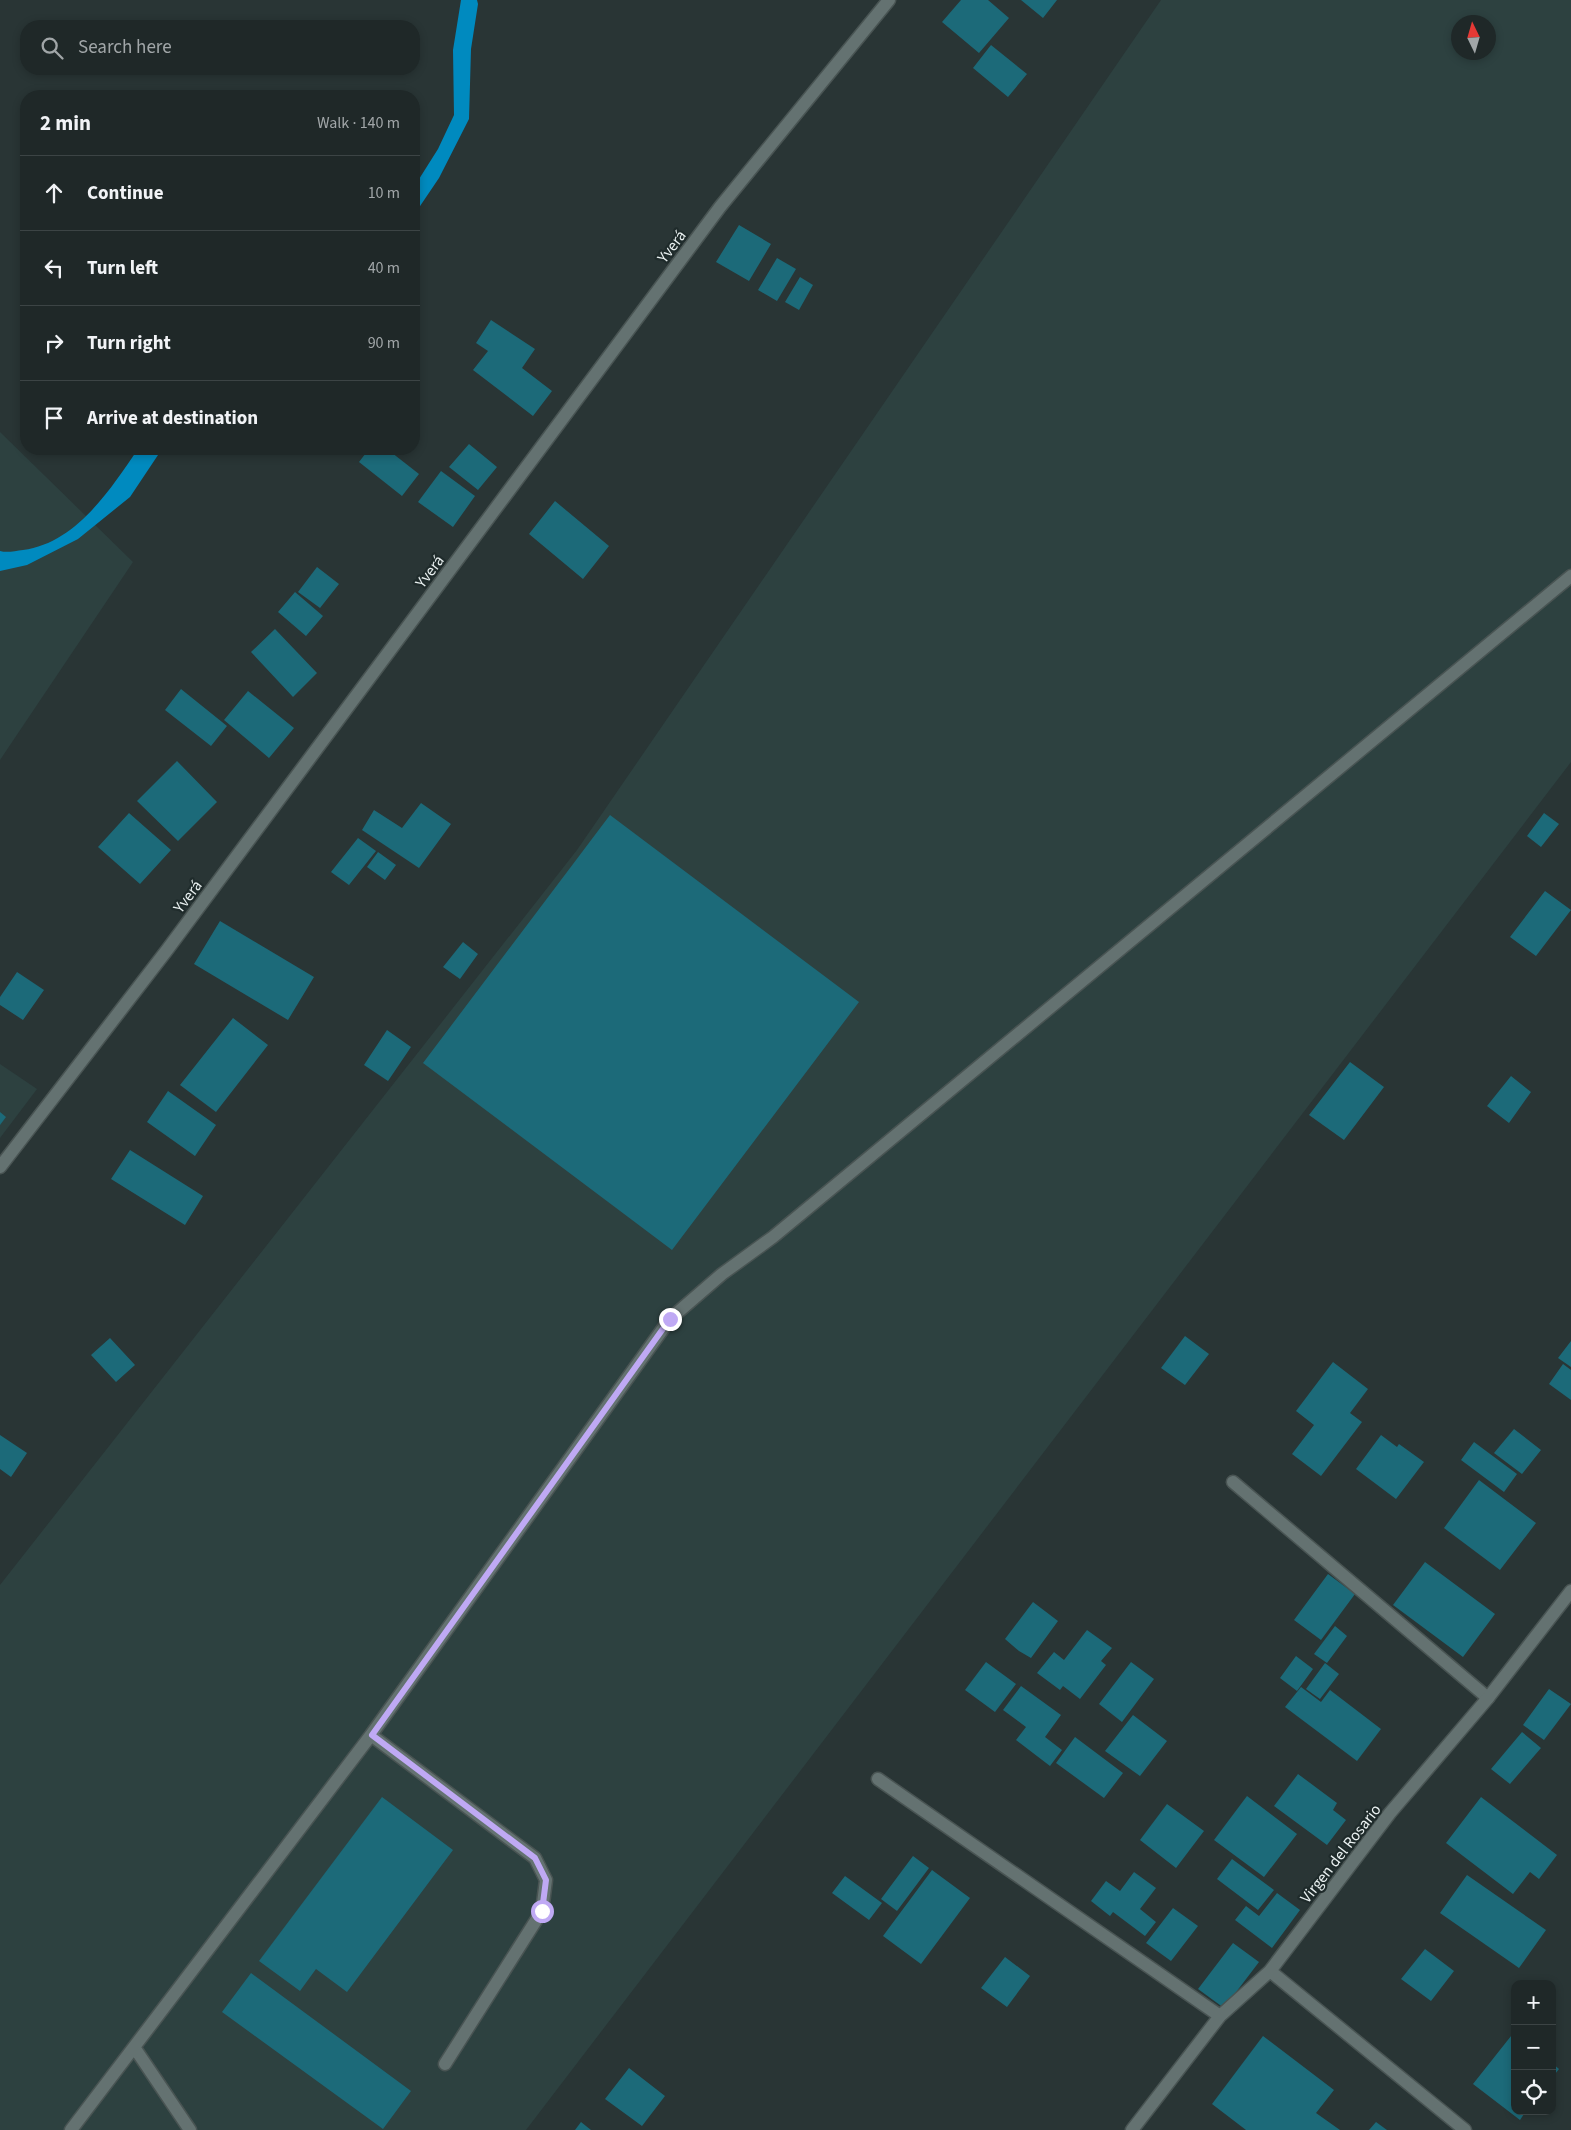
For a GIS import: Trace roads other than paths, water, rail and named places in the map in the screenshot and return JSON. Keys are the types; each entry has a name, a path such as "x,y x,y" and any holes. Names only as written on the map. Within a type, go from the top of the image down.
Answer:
{"street":[{"name":"Yverá","path":"0,1167 167,950 720,207 890,0"},
{"path":"71,2130 372,1735 670,1319 722,1274 788,1224 1571,576"},
{"path":"1233,1482 1488,1698"},
{"name":"Virgen del Rosario","path":"1132,2130 1220,2016 1270,1971 1390,1814 1488,1698 1571,1592"},
{"path":"372,1735 535,1858 546,1880 542,1911 445,2064"},
{"path":"878,1779 1220,2016"},
{"path":"1270,1971 1465,2130"},
{"path":"134,2047 190,2130"}],"water":[{"path":"461,0 477,0 471,49 469,119 439,178 420,206 420,178 438,149 454,115 453,50"},
{"path":"134,455 158,455 130,497 78,539 27,565 0,571 0,551 23,550 42,545 59,537 90,512 116,481"}]}
